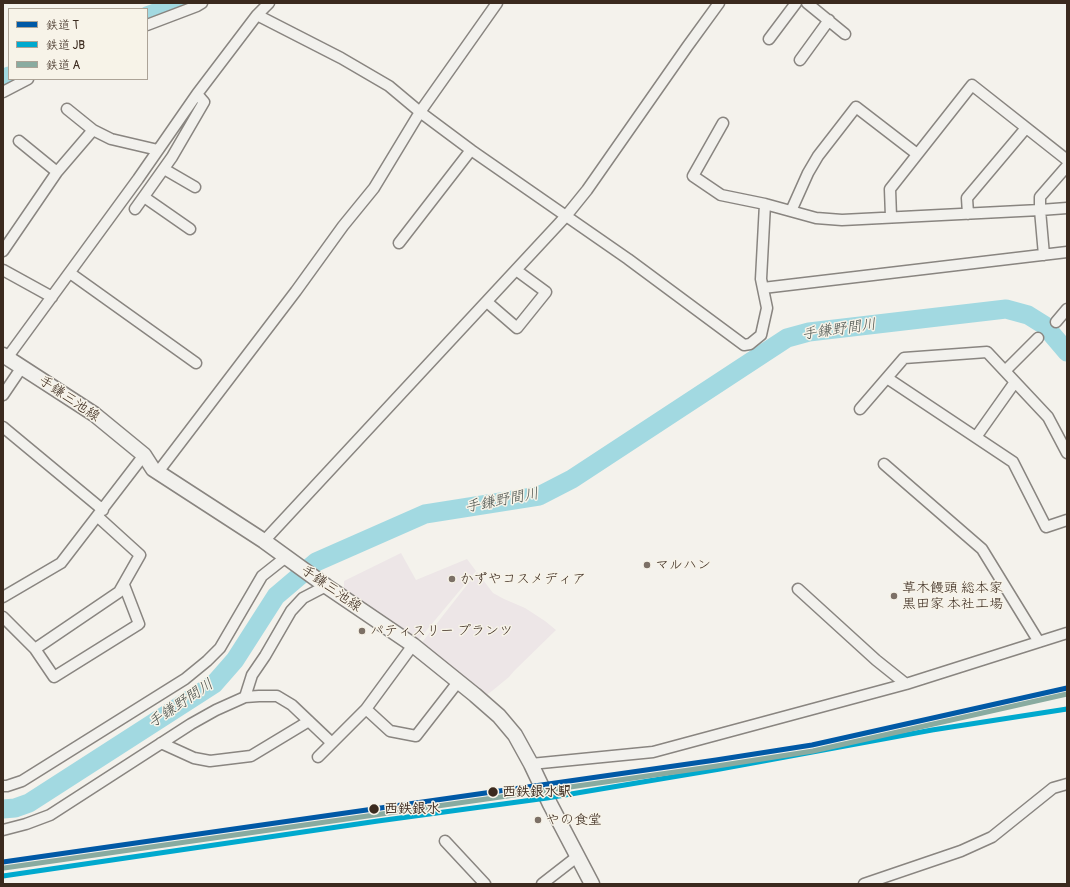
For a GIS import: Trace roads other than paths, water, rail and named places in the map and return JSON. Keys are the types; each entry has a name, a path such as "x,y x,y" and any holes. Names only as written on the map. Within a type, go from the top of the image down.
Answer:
{"main road":[{"name":"手鎌三池線","path":"5,356 94,414 144,455 153,469 264,541 326,586 413,645 500,716 515,735 531,764 592,884"}],"street":[{"path":"148,25 202,3"},
{"path":"5,356 70,273 197,94 257,15 269,3"},
{"path":"158,472 296,291 343,226 374,188 420,112 497,3"},
{"path":"264,541 566,216 719,3"},
{"path":"769,39 796,3"},
{"path":"808,3 845,34"},
{"path":"257,15 341,58 389,86 420,112 471,150 628,259 744,345 750,344 761,335 768,308 761,279 765,204"},
{"path":"800,60 829,20"},
{"path":"3,92 26,80"},
{"path":"891,218 890,190 972,85 1067,160"},
{"path":"135,209 172,158 204,102 197,94"},
{"path":"791,212 808,173 818,156 856,107 917,154"},
{"path":"67,109 93,130 111,139 158,150"},
{"path":"723,123 693,176 721,195 765,204 816,218 842,220 1067,208"},
{"path":"968,214 967,198 1026,128"},
{"path":"3,251 57,172 93,130"},
{"path":"18,141 57,172"},
{"path":"399,243 471,150"},
{"path":"1044,255 1040,198 1067,166"},
{"path":"164,169 195,187"},
{"path":"138,179 151,186"},
{"path":"144,197 190,230"},
{"path":"763,288 1067,252"},
{"path":"3,270 52,297"},
{"path":"487,302 517,328 546,292 516,270"},
{"path":"70,273 196,362"},
{"path":"1056,322 1067,309"},
{"path":"1005,371 1038,338"},
{"path":"860,409 904,358 987,352 1048,417 1067,453"},
{"path":"3,394 22,367"},
{"path":"887,378 1013,462 1046,528 1067,520"},
{"path":"976,437 1015,382"},
{"path":"3,427 100,513 140,555 119,592 35,649"},
{"path":"3,597 62,563 144,455"},
{"path":"884,464 982,549 1039,642"},
{"path":"3,786 22,782 185,679 220,648 262,576 286,557"},
{"path":"3,617 35,649 54,677 139,624 124,585"},
{"path":"245,697 252,675 265,656 291,611 303,598 326,586"},
{"path":"798,589 876,660 906,684"},
{"path":"531,764 653,752 906,684 1067,633"},
{"path":"318,757 366,709 413,645"},
{"path":"366,709 390,731 416,736 458,682"},
{"path":"3,830 26,824 50,815 203,717 245,697 277,696 292,705 332,743"},
{"path":"161,743 194,758 210,761 251,756 309,721"},
{"path":"864,884 961,851 992,837 1053,788 1067,784"},
{"path":"445,841 485,884"},
{"path":"542,884 578,856"}],"waterway":[{"path":"148,16 182,3"},
{"path":"3,79 8,76"},
{"name":"手鎌野間川","path":"3,809 15,808 29,803 214,684 235,660 276,596 316,562 425,514 539,496 572,479 787,338 809,332 1006,309 1028,315 1044,325 1067,352"}],"rail line":[{"name":"T","path":"3,862 812,745 1067,688"},
{"name":"A","path":"4,868 813,751 1067,694"},
{"name":"JB","path":"3,876 378,821 547,798 720,769 932,730 1067,709"}],"place":[{"name":"マルハン","path":"647,565"},
{"name":"かずやコスメディア","path":"452,579"},
{"name":"草木饅頭 総本家 黒田家 本社工場","path":"894,596"},
{"name":"パティスリー プランツ","path":"362,631"},
{"name":"西鉄銀水駅","path":"493,792"},
{"name":"西鉄銀水","path":"374,809"},
{"name":"やの食堂","path":"538,820"}]}
